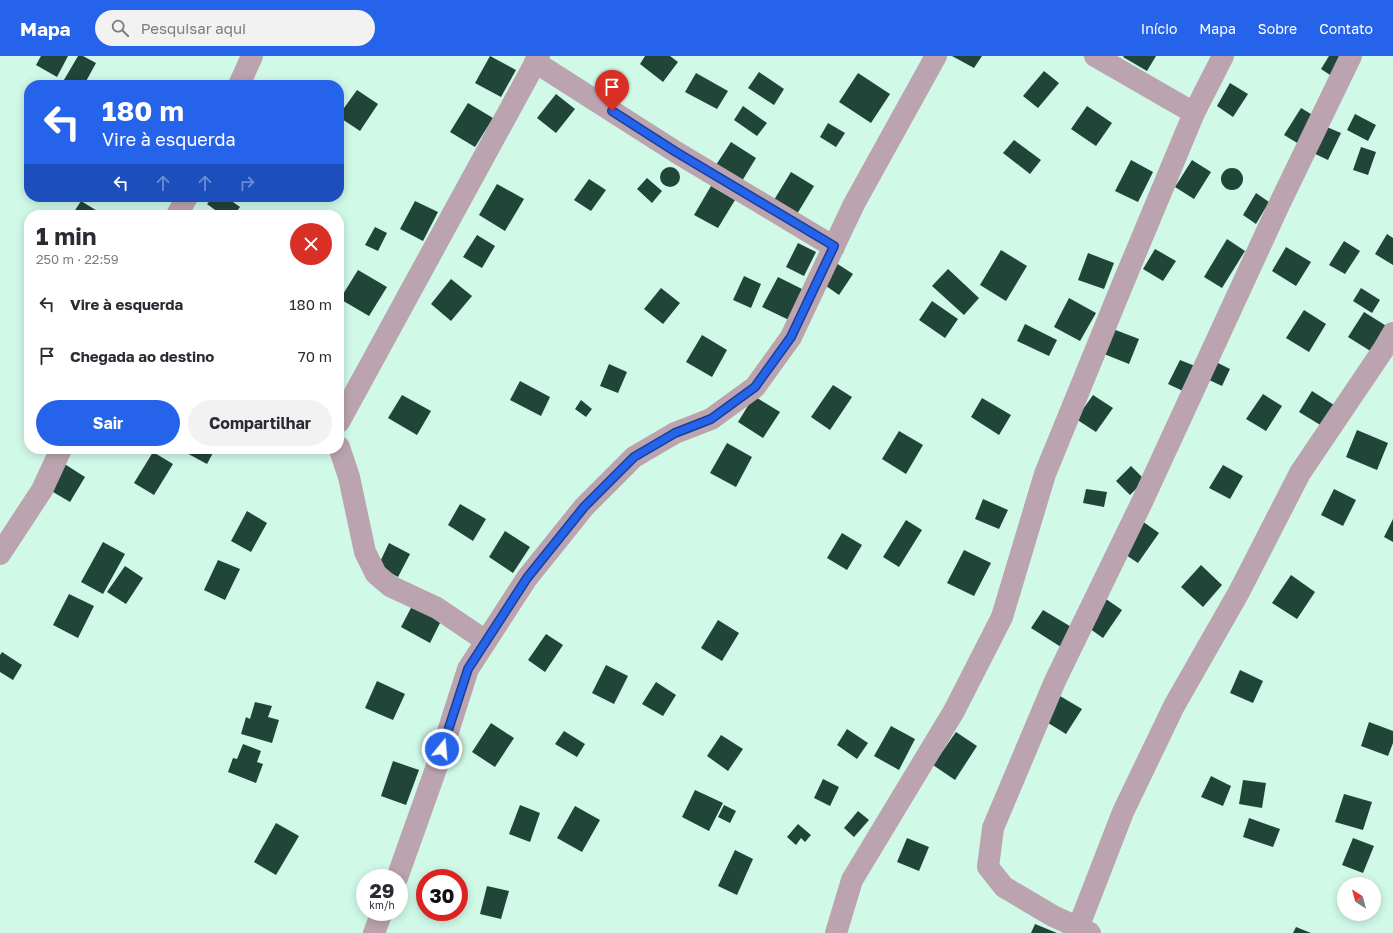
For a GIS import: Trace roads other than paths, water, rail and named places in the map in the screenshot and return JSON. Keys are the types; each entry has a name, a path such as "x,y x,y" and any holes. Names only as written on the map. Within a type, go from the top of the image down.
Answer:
{"street":[{"path":"241,80 252,56"},
{"path":"400,869 438,763 468,669 531,572 584,507 634,457 675,433 711,419 755,387 791,337 854,204 936,56"},
{"path":"1095,56 1194,113"},
{"path":"836,933 852,880 954,711 1002,617 1044,474 1194,113 1223,56"},
{"path":"1351,56 1278,205 1142,502 1055,681 993,828 988,867 1004,887 1053,916 1084,930 1123,812 1174,706 1240,592 1300,473 1393,333"},
{"path":"344,413 537,59 676,152 834,246"},
{"path":"0,554 42,490 59,454"},
{"path":"341,454 349,477 365,552 376,574 390,586 437,608 486,641"},
{"path":"374,933 379,921"}]}
